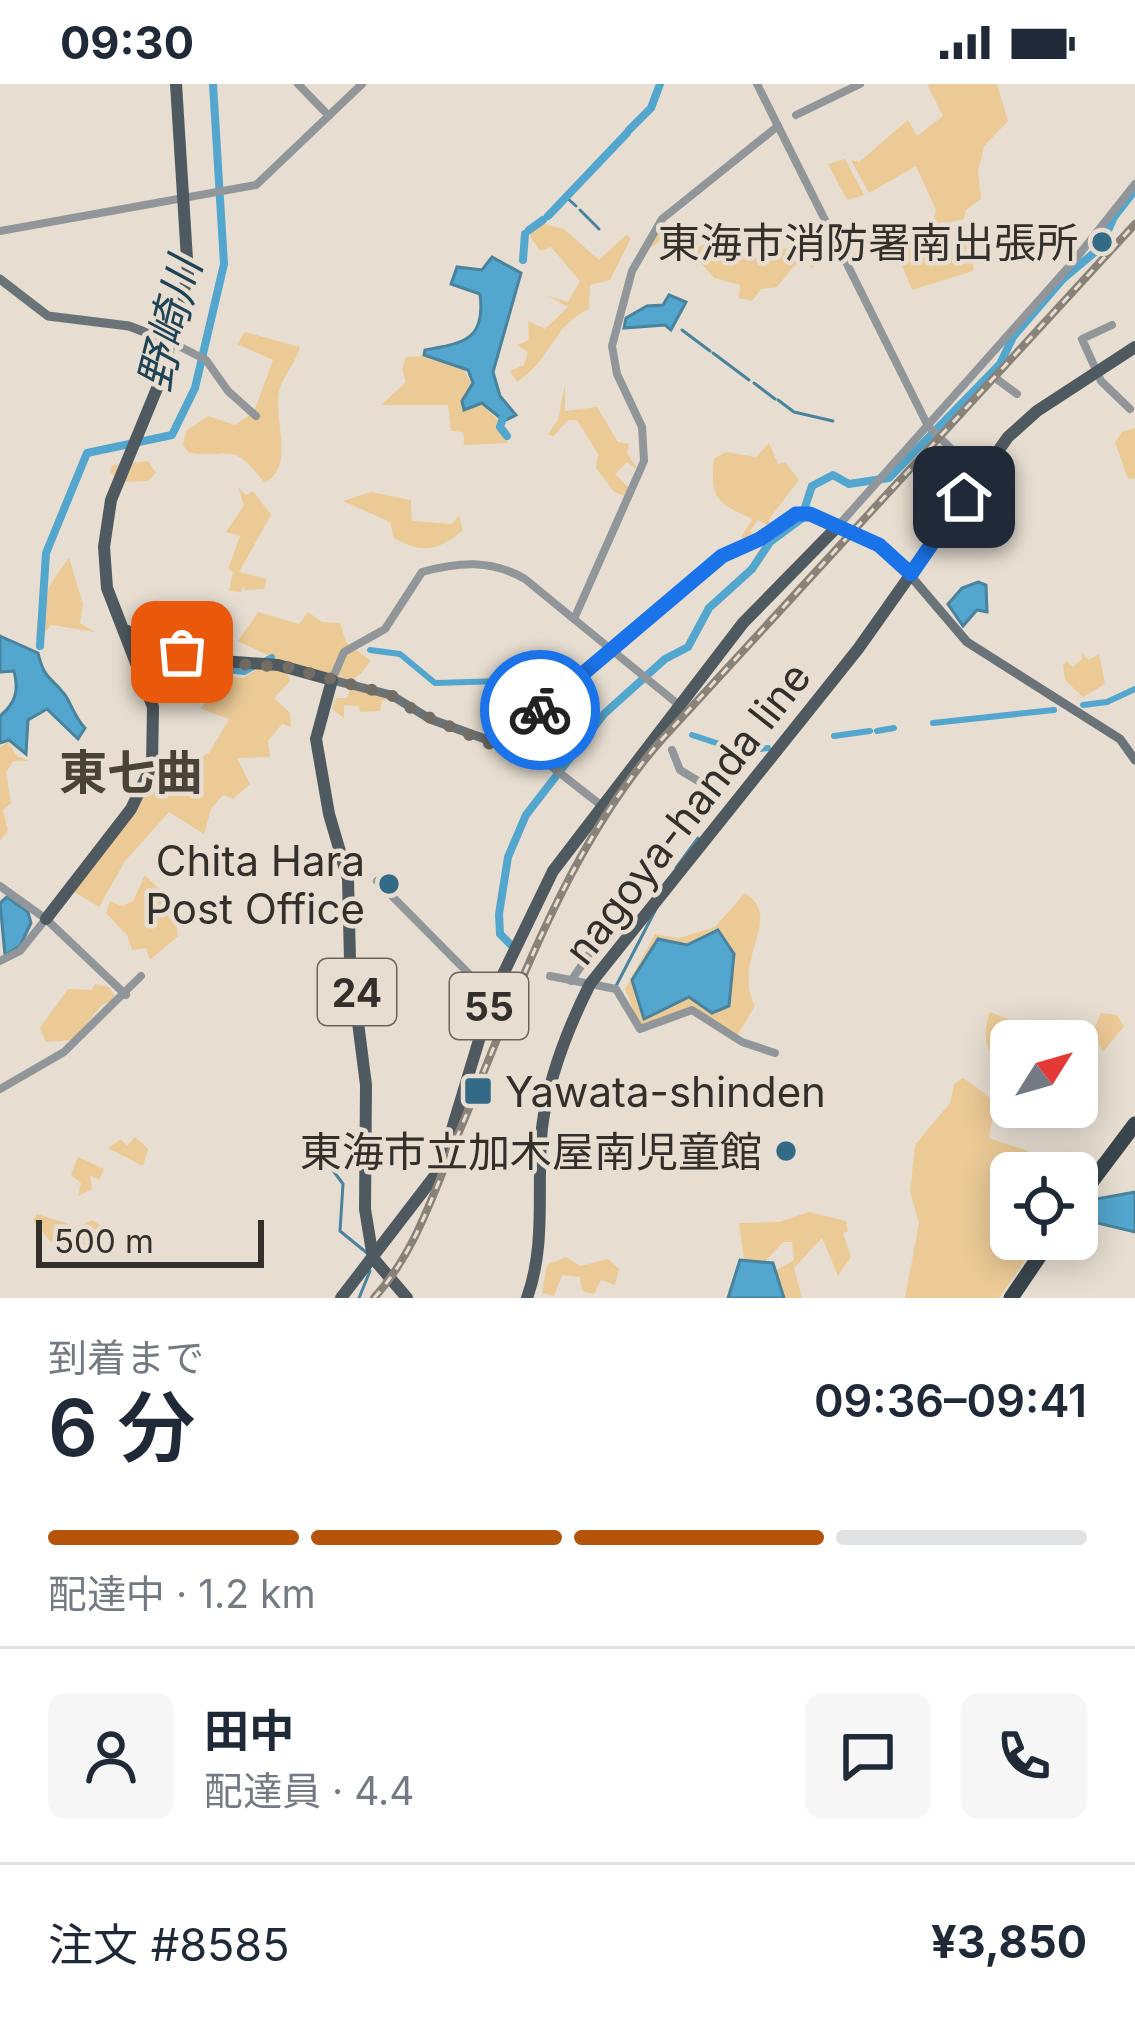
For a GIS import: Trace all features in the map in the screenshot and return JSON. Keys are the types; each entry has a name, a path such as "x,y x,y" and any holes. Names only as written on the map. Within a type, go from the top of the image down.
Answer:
{"highway":[{"path":"1098,1169 1135,1121"},
{"path":"1008,1298 1034,1260"}],"main road":[{"path":"46,919 131,809 152,765 153,707 107,588 104,547 111,500 171,342 188,274 176,84"},
{"path":"0,280 48,316 129,326 171,342"},
{"name":"55","path":"981,478 1019,425 1135,350"},
{"name":"nagoya-handa line","path":"529,1298 538,1256 546,1106 572,1019 593,985 912,576 981,478"},
{"path":"124,630 208,660 256,665 391,695 484,742 510,734 722,556 806,514 891,553 967,642 1120,739 1135,760"},
{"name":"nagoya-handa line","path":"341,1298 440,1169 492,997 548,879 743,623 838,526"},
{"name":"24","path":"332,680 316,739 329,814 348,879 350,960 366,1085 365,1201 373,1258"},
{"path":"373,1258 407,1298"}],"street":[{"path":"298,84 329,116"},
{"path":"0,231 220,191 269,176 362,84"},
{"path":"757,84 930,429 981,478"},
{"path":"796,116 860,84"},
{"path":"574,619 644,460 642,427 617,374 612,346 632,271 662,219 778,126"},
{"path":"838,526 930,429 1135,184"},
{"path":"1112,325 1082,339 1097,374 1130,409"},
{"path":"171,342 202,357 227,391 256,416"},
{"path":"998,380 1017,394"},
{"path":"332,680 344,652 385,629 416,579 432,569 476,563 504,568 679,705"},
{"path":"510,734 602,806"},
{"path":"673,750 682,772 713,790"},
{"path":"377,881 492,997"},
{"path":"0,886 46,919 126,995"},
{"path":"0,961 20,951 46,919"},
{"path":"571,981 604,932"},
{"path":"0,1089 58,1057 141,976"},
{"path":"550,976 622,994 640,1029 692,1010 742,1042 775,1053"}],"shaded area":[{"path":"927,84 997,84 1008,121 984,146 978,172 981,199 966,210 964,219 932,227 936,210 916,166 869,193 851,160 859,162 908,120 917,136 943,116"},
{"path":"845,159 864,195 847,200 828,164"},
{"path":"541,223 564,229 599,260 626,235 631,238 610,280 590,285 589,309 567,325 517,382 510,371 524,365 528,352 517,345 529,340 528,321 545,329 568,307 548,296 568,302 580,281 551,247 540,251 528,233"},
{"path":"662,223 696,249 729,230 762,264 785,248 801,250 815,265 812,269 807,259 793,267 777,287 761,289 752,301 739,298 740,285 714,278 699,261 686,261 676,248 659,242 646,251"},
{"path":"924,237 957,243 976,239 973,271 912,290 901,263 907,247"},
{"path":"245,332 300,347 279,391 281,454 274,475 265,483 237,456 189,453 183,445 186,431 208,416 235,425 254,412 273,360 237,344"},
{"path":"425,356 464,370 471,383 461,410 482,404 504,426 500,429 508,443 464,445 463,432 451,431 448,405 381,405 406,382 402,369 406,357"},
{"path":"565,384 565,411 597,407 618,442 629,444 627,453 639,471 627,462 615,474 631,490 627,497 614,492 596,468 598,454 577,420 568,420 553,437 548,434 558,420"},
{"path":"1135,428 1135,478 1128,479 1115,442 1122,432"},
{"path":"769,443 778,464 785,462 799,480 769,519 772,528 758,520 750,531 757,540 752,542 741,537 753,519 724,504 715,492 714,459 726,452 756,457"},
{"path":"148,461 156,473 148,481 121,482 109,471 113,465"},
{"path":"238,487 246,495 253,491 271,515 239,572 267,579 264,589 244,590 245,585 241,592 229,591 233,572 228,569 240,536 226,532 244,505"},
{"path":"371,492 411,500 412,521 452,524 459,515 463,530 430,548 404,543 394,538 390,522 343,501"},
{"path":"69,558 83,604 80,623 95,632 51,625 37,642 44,597"},
{"path":"258,612 299,624 308,612 322,622 340,623 346,642 371,661 360,675 338,679 277,659 238,641"},
{"path":"1081,651 1088,660 1099,654 1105,684 1083,697 1065,680 1063,665 1066,661 1073,667 1082,659"},
{"path":"257,669 287,672 290,681 274,698 290,713 291,727 282,724 268,741 270,757 237,758 250,784 233,799 223,795 211,809 204,834 169,812 125,861 99,907 74,892 154,771 195,786 204,780 193,761 209,753 229,719 201,709 220,676 243,678"},
{"path":"352,686 391,696 390,700 382,700 380,711 360,712 359,706 344,705 344,718 332,709 336,698 347,698"},
{"path":"8,742 17,756 30,761 13,761 6,773 11,803 3,810 8,830 0,841 0,747"},
{"path":"145,875 178,908 167,915 176,923 178,936 150,960 146,948 132,950 127,935 106,913 110,901 122,906 133,901"},
{"path":"745,893 760,914 749,972 755,1006 737,1036 687,1008 640,1026 625,989 655,934 679,938 715,927"},
{"path":"95,984 109,987 116,999 102,1005 73,1040 46,1042 40,1028 68,989 92,990"},
{"path":"990,1012 1010,1020 990,1020 990,1050 986,1028"},
{"path":"1101,1013 1117,1015 1124,1026 1103,1052 1098,1042"},
{"path":"963,1078 990,1100 989,1138 1028,1151 990,1152 990,1260 1025,1260 999,1298 905,1298 919,1223 910,1192 915,1145 950,1103 954,1084"},
{"path":"135,1137 148,1149 143,1166 108,1148 121,1139 127,1146"},
{"path":"78,1157 104,1169 99,1180 90,1175 92,1189 78,1196 81,1183 71,1175"},
{"path":"809,1212 846,1221 848,1231 843,1233 851,1257 838,1276 822,1238 794,1268 802,1298 785,1298 772,1273 794,1260 792,1242 783,1242 765,1262 744,1260 739,1223 779,1222"},
{"path":"37,1214 78,1227 92,1220 101,1226 84,1240 87,1258 73,1250 58,1251 33,1220"},
{"path":"566,1257 581,1266 608,1259 619,1269 615,1285 601,1280 594,1294 582,1291 580,1277 562,1275 554,1296 542,1293 547,1265"}],"water":[{"path":"492,257 521,273 493,372 500,396 516,415 504,421 482,403 464,410 462,401 473,383 468,370 424,355 425,350 460,342 475,331 480,294 451,284 457,267 482,270"},
{"path":"669,295 686,302 671,330 665,325 624,328 626,318 647,306 663,305"},
{"path":"978,582 986,585 987,612 977,610 963,626 948,604 962,588"},
{"path":"0,636 38,653 46,673 85,728 78,739 47,709 28,720 26,754 9,740 0,743 0,716 13,701 16,684 14,671 0,672"},
{"path":"7,897 28,912 31,923 20,946 5,955 0,903"},
{"path":"718,930 734,954 729,1006 712,1013 689,997 644,1019 632,980 658,939 687,945"},
{"path":"1135,1192 1135,1232 1098,1223 1098,1199"},
{"path":"740,1260 773,1263 784,1298 728,1298"}],"waterway":[{"name":"野崎川","path":"40,646 46,553 87,453 172,435 195,388 224,264 213,84"},
{"path":"629,130 651,108 660,84"},
{"path":"548,216 627,133"},
{"path":"512,946 500,934 499,914 508,857 526,815 604,714 665,659 688,647 709,608 752,569 770,542 801,519 812,486 833,475 849,484 889,478 1000,364 1013,337 1063,279 1101,247 1114,217 1135,190"},
{"path":"566,197 576,206"},
{"path":"580,210 599,229"},
{"path":"529,230 543,220"},
{"path":"523,260 525,234"},
{"path":"682,330 710,351"},
{"path":"713,353 749,380"},
{"path":"754,383 775,399"},
{"path":"778,400 794,412 833,421"},
{"path":"505,412 500,427 507,436"},
{"path":"370,650 400,654 435,683 536,680"},
{"path":"148,661 244,672 272,657"},
{"path":"1083,705 1107,702 1135,689"},
{"path":"933,723 1054,710"},
{"path":"877,731 894,728"},
{"path":"834,736 870,731"},
{"path":"692,735 741,751 768,748"},
{"path":"676,868 698,838"},
{"path":"616,986 656,909"},
{"path":"332,1169 343,1184 340,1231 367,1253"},
{"path":"359,1298 370,1271"}],"railway":[{"path":"374,1298 421,1224 543,931 597,829 628,782 664,737 1135,224"}],"way so far":[{"path":"182,652 222,663 271,664 351,683 391,695 417,712 490,744 540,710"}],"place":[{"name":"東海市消防署南出張所","path":"1102,242"},
{"name":"Chita Hara Post Office","path":"389,884"},
{"name":"Yawata-shinden","path":"478,1091"},
{"name":"東海市立加木屋南児童館","path":"786,1151"}],"district":[{"name":"東七曲","path":"131,772"}],"route":[{"path":"540,710 722,556 752,544 791,516 810,514 832,522 879,545 911,574 964,497"}]}
